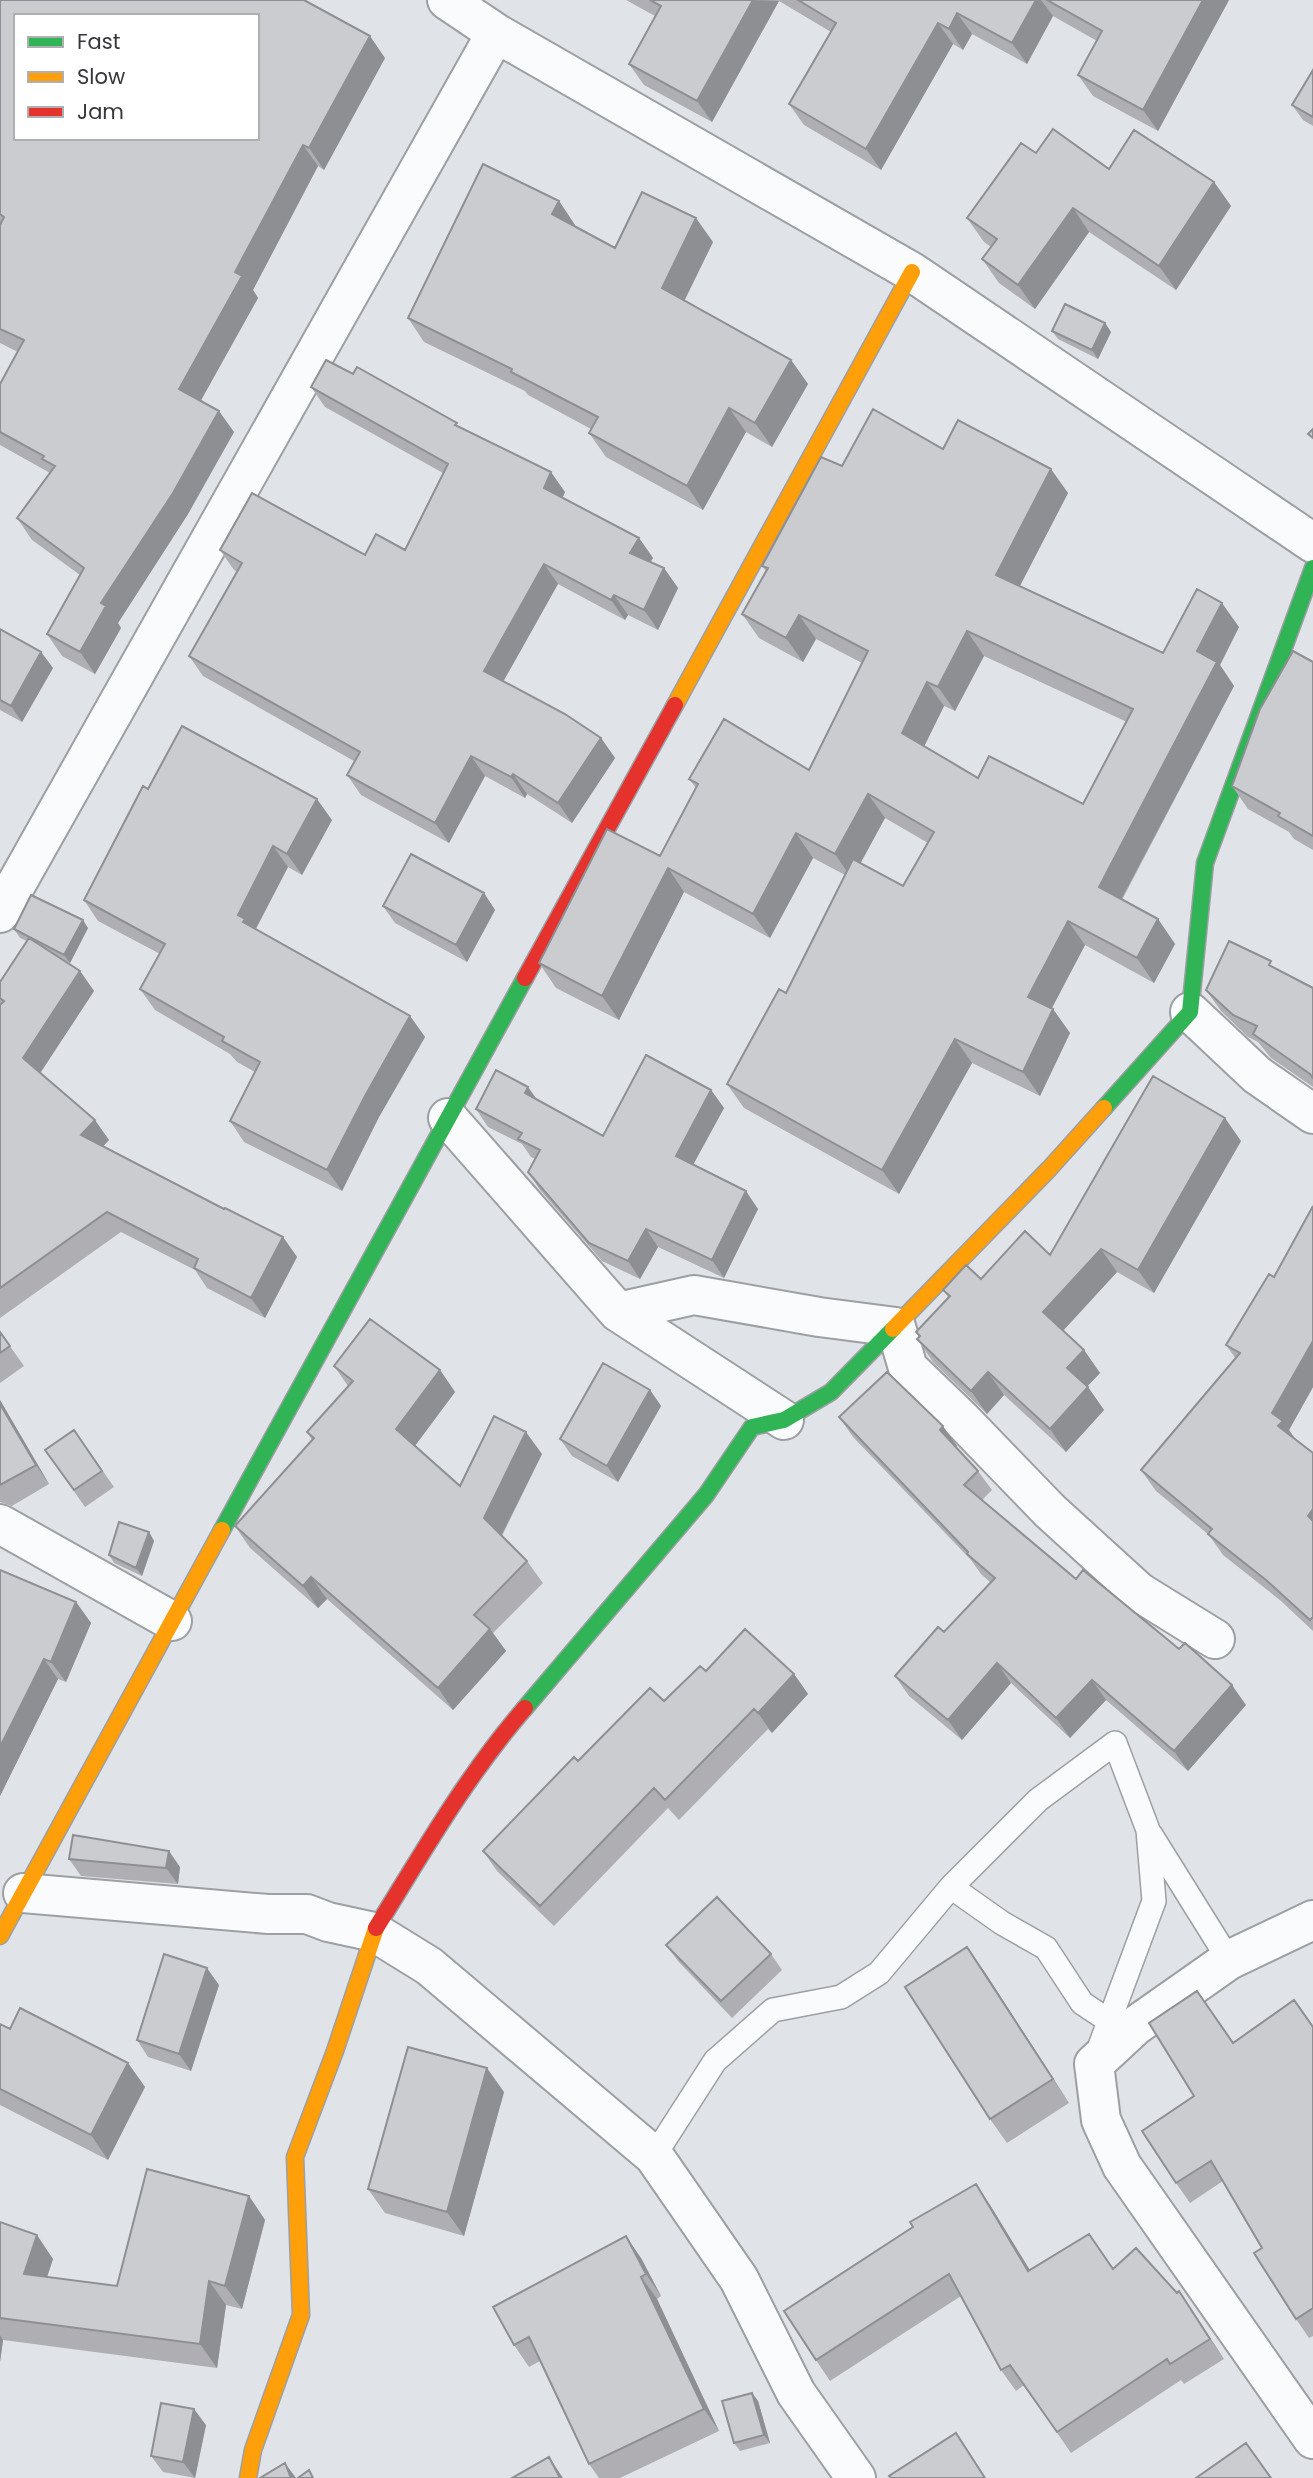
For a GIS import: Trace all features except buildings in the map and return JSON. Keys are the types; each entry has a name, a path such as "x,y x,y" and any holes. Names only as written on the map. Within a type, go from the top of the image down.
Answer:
{"street":[{"path":"447,0 496,33 912,272 1313,543"},
{"path":"0,912 496,33"},
{"path":"2,1929 912,272"},
{"path":"248,2478 253,2450 302,2315 295,2157 335,2052 374,1932 493,1745 706,1495 752,1427 784,1420 831,1392 1049,1169 1190,1012 1205,863 1313,568"},
{"path":"1190,1012 1257,1075 1313,1114"},
{"path":"448,1118 618,1312 784,1420"},
{"path":"618,1312 694,1295 819,1317 896,1327"},
{"path":"896,1327 908,1368 1050,1511 1139,1592 1215,1639"},
{"path":"0,1524 172,1621"},
{"path":"23,1893 268,1914 307,1914 328,1922 374,1932 429,1966 654,2156 738,2279 796,2393 856,2478"},
{"path":"1313,1920 1229,1960 1135,2026 1094,2064 1101,2120 1122,2166 1313,2439"}],"lane":[{"path":"654,2156 715,2061 773,2010 841,1997 879,1973 951,1887 1038,1800 1115,1743 1148,1830 1229,1960"},
{"path":"1094,2064 1154,1901 1148,1830"},
{"path":"951,1887 1002,1923 1045,1948 1082,2003 1109,2021"}],"traffic: fast":[{"path":"1104,1108 1190,1012 1205,863 1313,568"},
{"path":"222,1530 525,978"},
{"path":"525,1708 706,1495 752,1427 784,1420 831,1392 893,1329"}],"traffic: slow":[{"path":"675,705 912,272"},
{"path":"893,1329 1049,1169 1104,1108"},
{"path":"0,1936 222,1530"},
{"path":"248,2478 253,2450 301,2315 295,2157 335,2051 376,1928"}],"traffic: jam":[{"path":"525,978 675,705"},
{"path":"376,1928 465,1787 525,1708"}]}
